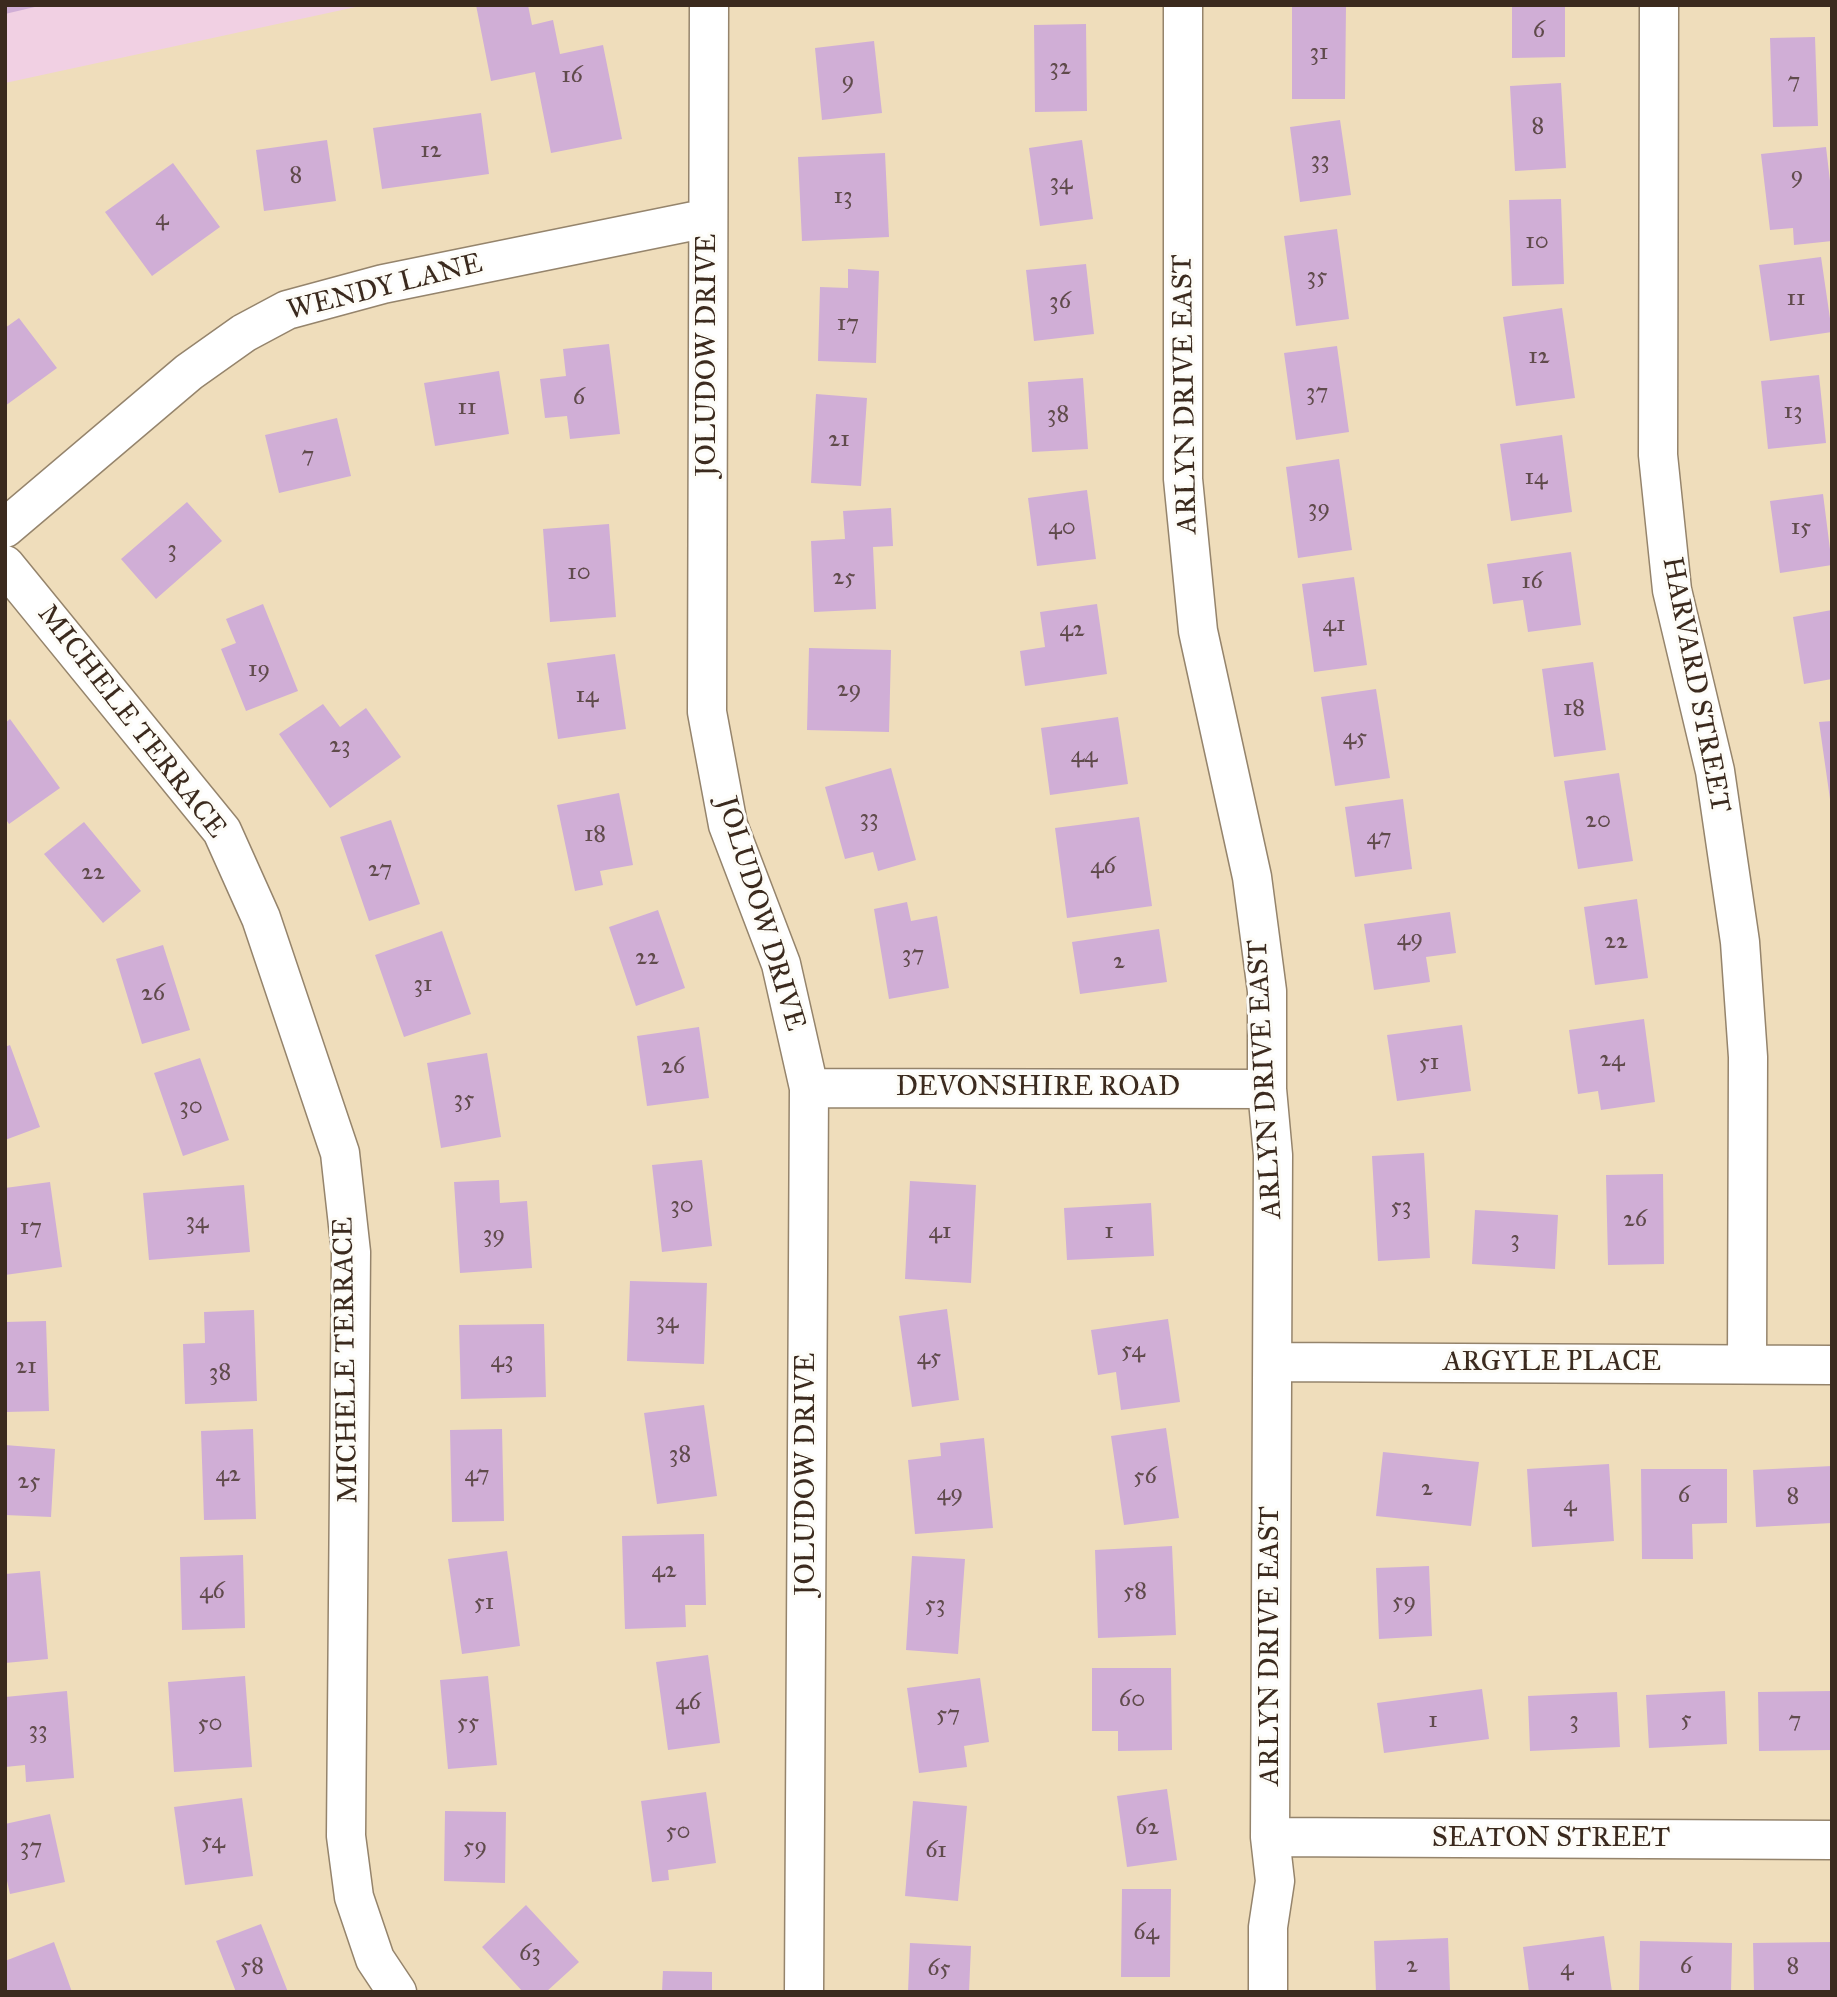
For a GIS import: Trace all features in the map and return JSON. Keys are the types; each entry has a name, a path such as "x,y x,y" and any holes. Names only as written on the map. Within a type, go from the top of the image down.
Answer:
{"street":[{"name":"JOLUDOW DRIVE","path":"709,5 707,712 728,825 781,964 809,1088 804,1992"},
{"name":"ARLYN DRIVE EAST","path":"1182,5 1183,479 1198,631 1252,877 1267,990 1268,1089 1273,1155 1270,1837 1275,1881 1268,1927 1268,1992"},
{"name":"HARVARD STREET","path":"1659,5 1658,455 1672,590 1715,771 1741,942 1748,1057 1747,1364"},
{"name":"WENDY LANE","path":"5,528 190,372 244,333 287,310 383,284 708,218"},
{"name":"MICHELE TERRACE","path":"5,565 222,831 261,918 340,1153 351,1252 346,1836 354,1897 375,1959 397,1992"},
{"name":"DEVONSHIRE ROAD","path":"809,1088 1268,1089"},
{"name":"ARGYLE PLACE","path":"1273,1362 1832,1365"},
{"name":"SEATON STREET","path":"1270,1837 1832,1840"}],"shaded area":[{"path":"5,5 365,5 5,83"}],"building":[{"path":"5,5 39,5 39,6 5,14"},
{"path":"476,5 528,5 532,25 553,20 560,54 603,45 622,139 551,153 535,72 491,81"},
{"path":"1512,5 1565,5 1565,57 1512,58"},
{"path":"1346,6 1345,99 1292,99 1292,7"},
{"path":"1086,24 1087,111 1035,112 1034,25"},
{"path":"1815,37 1818,126 1773,127 1770,38"},
{"path":"874,41 882,113 822,120 815,48"},
{"path":"1561,83 1566,168 1515,171 1510,86"},
{"path":"481,113 489,174 382,189 373,128"},
{"path":"1340,120 1351,195 1300,202 1290,127"},
{"path":"327,140 336,201 264,211 256,150"},
{"path":"1082,140 1093,219 1040,226 1029,148"},
{"path":"1826,147 1832,198 1832,241 1794,245 1793,228 1770,230 1761,154"},
{"path":"885,153 889,237 802,241 798,157"},
{"path":"173,163 220,227 152,276 105,212"},
{"path":"1561,199 1564,284 1512,286 1509,200"},
{"path":"1337,229 1349,319 1296,326 1284,236"},
{"path":"1821,257 1832,332 1770,341 1759,265"},
{"path":"1086,264 1094,334 1034,341 1026,270"},
{"path":"848,269 879,271 876,363 818,361 820,287 848,288"},
{"path":"1562,308 1575,398 1516,406 1503,317"},
{"path":"19,318 57,368 5,406 5,328"},
{"path":"609,344 620,434 570,439 567,416 545,418 540,379 566,376 563,349"},
{"path":"1337,346 1349,432 1296,440 1284,353"},
{"path":"499,371 509,434 435,446 424,383"},
{"path":"1819,375 1826,443 1768,449 1761,381"},
{"path":"1083,378 1088,449 1032,452 1028,382"},
{"path":"816,394 867,398 861,486 811,483"},
{"path":"337,418 351,476 279,493 265,435"},
{"path":"1562,435 1572,512 1511,521 1500,444"},
{"path":"1339,459 1352,550 1298,558 1286,467"},
{"path":"1087,490 1096,559 1037,566 1028,498"},
{"path":"1823,494 1832,565 1780,573 1770,501"},
{"path":"187,502 222,541 156,599 121,559"},
{"path":"891,508 893,546 873,547 876,609 814,612 811,541 845,539 843,511"},
{"path":"609,524 616,617 550,622 543,529"},
{"path":"1571,552 1581,625 1528,632 1523,600 1493,604 1487,564"},
{"path":"1354,577 1367,665 1314,672 1302,584"},
{"path":"263,604 298,691 246,711 221,649 236,643 226,619"},
{"path":"1097,604 1107,674 1025,686 1020,651 1045,647 1040,612"},
{"path":"1832,610 1832,679 1804,684 1793,617"},
{"path":"809,648 891,650 889,732 807,730"},
{"path":"615,654 626,729 558,739 547,663"},
{"path":"1593,662 1606,750 1554,757 1542,669"},
{"path":"1376,689 1390,778 1335,786 1321,697"},
{"path":"323,704 340,727 366,708 401,757 330,808 279,734"},
{"path":"1118,717 1128,784 1050,795 1041,728"},
{"path":"10,719 60,788 9,824 5,818 5,723"},
{"path":"1832,721 1832,799 1830,799 1819,722"},
{"path":"891,768 916,860 878,871 873,852 845,859 825,787"},
{"path":"1619,773 1633,861 1578,869 1564,781"},
{"path":"619,793 633,865 600,871 603,885 575,891 557,805"},
{"path":"1403,799 1412,869 1355,877 1345,807"},
{"path":"1139,817 1152,906 1067,918 1055,828"},
{"path":"391,820 420,904 369,921 340,837"},
{"path":"84,822 141,891 103,923 44,854"},
{"path":"1637,899 1648,978 1595,985 1584,907"},
{"path":"907,902 911,921 937,916 949,988 889,999 874,909"},
{"path":"658,910 685,988 636,1006 609,927"},
{"path":"1450,912 1456,953 1426,957 1430,982 1374,990 1364,924"},
{"path":"1159,929 1167,982 1080,994 1072,942"},
{"path":"442,931 471,1014 404,1037 375,955"},
{"path":"163,945 190,1030 142,1044 116,959"},
{"path":"1644,1019 1655,1102 1601,1110 1598,1091 1578,1094 1569,1030"},
{"path":"1462,1025 1471,1091 1397,1101 1387,1035"},
{"path":"699,1027 709,1098 647,1106 637,1036"},
{"path":"10,1045 40,1127 5,1140 5,1047"},
{"path":"487,1053 501,1137 441,1148 427,1063"},
{"path":"200,1058 229,1140 183,1156 154,1073"},
{"path":"1424,1153 1430,1258 1378,1261 1372,1156"},
{"path":"702,1160 712,1246 662,1252 652,1165"},
{"path":"1663,1174 1664,1264 1608,1265 1606,1175"},
{"path":"499,1180 500,1203 527,1201 532,1268 460,1273 454,1182"},
{"path":"910,1181 976,1185 971,1283 905,1279"},
{"path":"50,1182 62,1267 5,1275 5,1188"},
{"path":"244,1185 250,1252 149,1260 143,1193"},
{"path":"1151,1203 1154,1256 1067,1260 1064,1208"},
{"path":"1475,1210 1558,1215 1555,1269 1472,1264"},
{"path":"630,1281 707,1283 704,1364 627,1361"},
{"path":"947,1309 959,1400 912,1407 899,1316"},
{"path":"254,1310 257,1401 185,1404 183,1344 205,1343 204,1312"},
{"path":"1168,1319 1180,1402 1121,1410 1116,1372 1098,1375 1091,1330"},
{"path":"46,1321 49,1411 5,1412 5,1322"},
{"path":"544,1324 546,1397 461,1399 459,1325"},
{"path":"704,1405 717,1496 657,1504 644,1413"},
{"path":"1166,1428 1179,1518 1124,1525 1111,1436"},
{"path":"253,1429 256,1519 204,1520 201,1431"},
{"path":"502,1429 504,1521 452,1522 450,1430"},
{"path":"984,1438 993,1528 915,1534 908,1460 941,1456 940,1443"},
{"path":"5,1445 55,1449 51,1517 5,1515"},
{"path":"1383,1452 1479,1462 1471,1526 1376,1516"},
{"path":"1609,1464 1614,1541 1532,1547 1527,1469"},
{"path":"1832,1466 1832,1523 1756,1527 1753,1470"},
{"path":"1641,1469 1727,1469 1727,1523 1692,1524 1693,1559 1642,1559"},
{"path":"704,1534 706,1605 685,1605 686,1627 625,1629 622,1536"},
{"path":"1172,1546 1176,1635 1098,1638 1095,1550"},
{"path":"507,1551 520,1646 462,1654 448,1559"},
{"path":"243,1555 245,1628 182,1630 180,1557"},
{"path":"912,1556 965,1559 958,1654 906,1650"},
{"path":"1429,1566 1432,1636 1379,1639 1376,1568"},
{"path":"40,1571 48,1659 5,1663 5,1574"},
{"path":"708,1655 720,1743 668,1750 656,1662"},
{"path":"1092,1668 1171,1668 1172,1750 1118,1751 1118,1731 1092,1731"},
{"path":"245,1676 252,1767 174,1772 168,1682"},
{"path":"488,1676 497,1765 448,1769 440,1680"},
{"path":"980,1678 989,1742 964,1746 967,1767 919,1773 907,1688"},
{"path":"1482,1689 1489,1739 1384,1753 1377,1703"},
{"path":"67,1691 74,1778 26,1782 25,1765 5,1767 5,1697"},
{"path":"1725,1691 1727,1744 1649,1748 1646,1695"},
{"path":"1832,1691 1832,1750 1759,1751 1758,1692"},
{"path":"1617,1692 1620,1747 1530,1751 1528,1696"},
{"path":"1167,1789 1177,1860 1127,1867 1117,1796"},
{"path":"706,1792 716,1863 668,1870 669,1880 652,1882 641,1801"},
{"path":"242,1798 253,1876 185,1885 174,1807"},
{"path":"913,1801 967,1806 958,1901 905,1896"},
{"path":"445,1811 506,1812 505,1883 444,1881"},
{"path":"50,1814 65,1882 10,1894 5,1872 5,1824"},
{"path":"1122,1889 1171,1889 1170,1977 1121,1977"},
{"path":"526,1905 579,1962 546,1992 523,1992 482,1947"},
{"path":"261,1924 288,1992 236,1992 216,1941"},
{"path":"1604,1936 1612,1992 1529,1992 1523,1947"},
{"path":"1448,1938 1450,1991 1376,1992 1374,1941"},
{"path":"1640,1941 1732,1943 1731,1992 1639,1992"},
{"path":"54,1942 72,1992 7,1992 5,1961"},
{"path":"1832,1942 1832,1992 1754,1992 1753,1943"},
{"path":"910,1943 971,1946 969,1992 908,1992"},
{"path":"663,1971 712,1972 712,1992 662,1992"}]}
